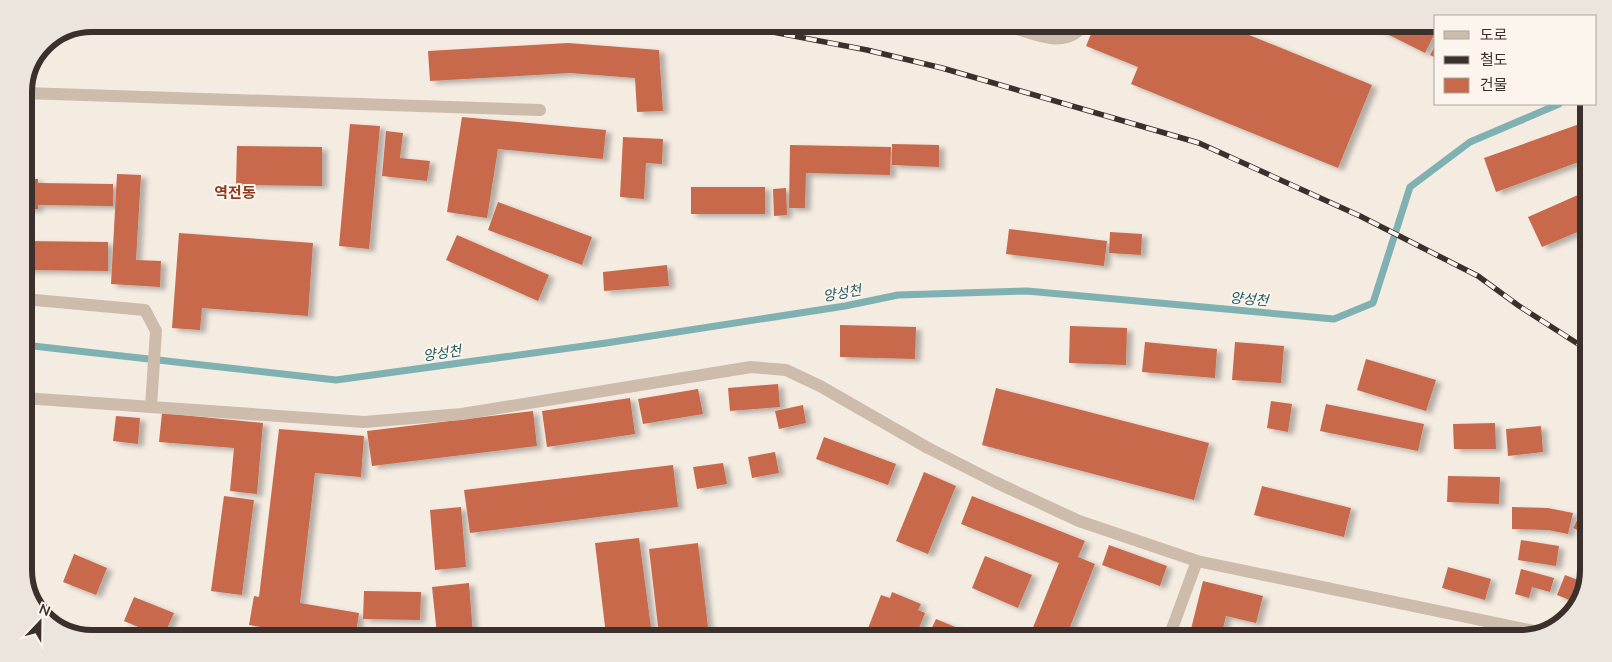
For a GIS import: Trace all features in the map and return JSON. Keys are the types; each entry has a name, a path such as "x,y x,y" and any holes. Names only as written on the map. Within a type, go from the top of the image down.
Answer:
{"street":[{"path":"1028,32 1048,38 1066,39 1075,36 1078,32"},
{"path":"32,93 540,110"},
{"path":"32,300 145,310 156,331 154,384 151,406"},
{"path":"33,399 364,422 462,414 751,367 786,370 820,386 928,448 995,482 1080,521 1197,561 1525,629"},
{"path":"1172,630 1197,561"}],"building":[{"path":"1092,32 1242,32 1372,85 1338,168 1131,84 1138,67 1086,46"},
{"path":"1383,32 1434,32 1425,53"},
{"path":"568,43 659,50 663,111 637,112 635,78 570,73 430,81 428,51"},
{"path":"1434,48 1434,57 1430,55"},
{"path":"462,117 606,130 603,159 498,149 487,218 447,212"},
{"path":"350,124 380,126 369,249 339,246"},
{"path":"1579,124 1579,162 1496,192 1484,158"},
{"path":"386,131 403,133 400,158 430,161 427,181 382,176"},
{"path":"623,137 663,139 662,164 646,163 644,199 620,197"},
{"path":"892,144 939,145 939,167 892,165"},
{"path":"790,145 891,147 890,175 806,173 805,208 789,208"},
{"path":"237,146 322,147 322,186 236,185"},
{"path":"117,174 141,175 136,260 161,261 160,287 111,284"},
{"path":"32,179 38,179 38,183 113,184 113,206 38,205 38,209 32,209"},
{"path":"691,187 765,187 765,214 691,214"},
{"path":"786,188 787,215 774,216 773,189"},
{"path":"1579,194 1579,231 1542,247 1528,217"},
{"path":"498,202 592,237 582,265 488,230"},
{"path":"1009,229 1107,241 1104,266 1006,254"},
{"path":"1110,232 1142,234 1141,255 1109,253"},
{"path":"179,233 313,243 308,316 202,308 200,330 172,328"},
{"path":"457,235 549,275 538,301 446,260"},
{"path":"32,241 108,242 108,271 32,270"},
{"path":"667,265 669,286 604,291 603,272"},
{"path":"840,325 916,327 915,359 840,357"},
{"path":"1070,326 1127,328 1126,365 1069,363"},
{"path":"1145,342 1217,349 1215,378 1142,372"},
{"path":"1235,342 1284,346 1281,383 1232,380"},
{"path":"1366,359 1436,380 1426,411 1357,390"},
{"path":"778,384 780,407 730,411 728,388"},
{"path":"996,388 1209,443 1194,500 982,445"},
{"path":"698,389 703,414 643,424 638,399"},
{"path":"630,398 635,434 547,447 542,411"},
{"path":"1271,401 1292,404 1288,432 1267,428"},
{"path":"1326,404 1424,424 1418,451 1320,431"},
{"path":"803,405 806,423 779,429 775,411"},
{"path":"533,411 537,446 372,466 367,431"},
{"path":"162,413 263,423 257,494 230,491 234,448 159,442"},
{"path":"116,416 140,418 138,444 113,441"},
{"path":"1495,423 1496,449 1454,449 1453,424"},
{"path":"1541,426 1543,452 1508,456 1506,429"},
{"path":"279,429 364,436 361,477 315,473 300,603 359,613 357,630 279,630 249,625 254,596 259,597"},
{"path":"824,437 896,464 888,485 816,459"},
{"path":"775,452 779,473 752,478 748,457"},
{"path":"723,463 727,484 697,489 693,467"},
{"path":"673,465 678,507 470,533 464,490"},
{"path":"924,472 956,486 928,554 896,541"},
{"path":"1448,476 1500,477 1499,504 1447,502"},
{"path":"1262,486 1351,508 1344,537 1254,515"},
{"path":"224,496 254,500 242,595 211,591"},
{"path":"972,496 1085,541 1078,557 1095,564 1069,630 1032,630 1059,563 961,524"},
{"path":"461,507 466,567 435,570 430,510"},
{"path":"1512,507 1548,508 1573,513 1568,534 1548,530 1512,529"},
{"path":"1580,515 1580,531 1573,528"},
{"path":"639,538 651,630 605,630 595,543"},
{"path":"1521,540 1559,546 1556,566 1518,560"},
{"path":"698,543 708,630 658,630 649,549"},
{"path":"1109,545 1167,566 1160,586 1102,565"},
{"path":"74,554 107,568 96,595 63,582"},
{"path":"985,556 1032,575 1018,608 972,588"},
{"path":"1448,567 1491,579 1485,600 1442,588"},
{"path":"1521,569 1554,578 1550,592 1532,587 1529,598 1515,594"},
{"path":"1565,575 1578,580 1570,600 1557,595"},
{"path":"1203,581 1263,596 1256,623 1226,616 1223,630 1191,630"},
{"path":"469,583 473,630 437,630 432,587"},
{"path":"364,591 421,592 420,620 363,619"},
{"path":"892,592 921,604 918,610 925,613 918,630 867,630 881,595 890,598"},
{"path":"134,597 174,613 166,630 146,630 124,621"},
{"path":"936,619 963,630 931,630"}],"waterway":[{"name":"양성천","path":"33,346 336,380 606,343 845,306 898,295 1027,291 1334,319 1373,303 1410,187 1470,142 1557,105"}],"railway":[{"path":"772,32 867,50 942,68 1199,143 1360,216 1478,276 1519,306 1580,345"}],"district":[{"name":"역전동","path":"235,192"}]}
